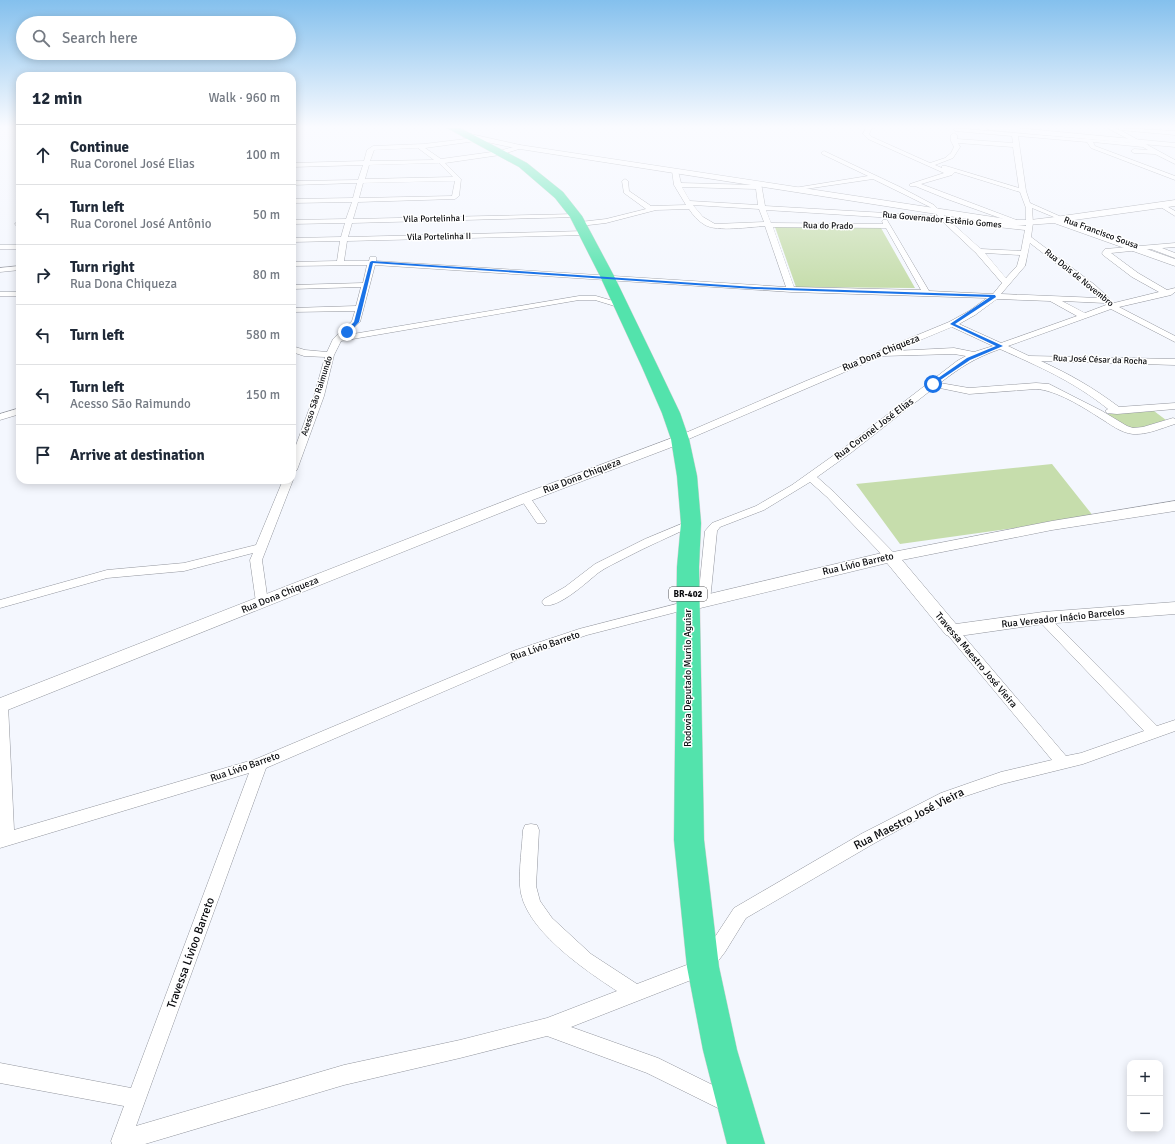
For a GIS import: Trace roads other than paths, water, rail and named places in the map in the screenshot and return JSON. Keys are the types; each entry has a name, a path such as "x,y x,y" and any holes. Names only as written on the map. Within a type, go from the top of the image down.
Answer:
{"highway":[{"name":"Rodovia Deputado Murilo Aguiar","path":"543,181 559,195 580,224 610,277 621,306 671,413 680,439 687,476 696,603 689,840 703,967 720,1050 746,1144"}],"street":[{"path":"296,183 381,181"},
{"path":"296,201 453,198 456,196 458,181"},
{"path":"625,181 626,192 647,207 653,209"},
{"path":"676,181 677,185 689,205"},
{"path":"733,181 1027,228 1059,220 1175,203"},
{"path":"794,190 846,181"},
{"path":"883,181 932,206 942,215 954,230 979,251 1006,283"},
{"path":"898,188 924,181"},
{"path":"990,181 1023,191"},
{"name":"Rua Dona Chiqueza","path":"1,705 525,498 680,439 952,324 972,313 995,296 1021,266 1027,228 1028,206 1022,181"},
{"path":"340,261 344,239 361,182"},
{"name":"Rua Dois de Novembro","path":"915,184 1027,228 1092,287 1107,305 1175,338"},
{"path":"677,185 759,186"},
{"path":"759,186 762,207 791,290"},
{"name":"Rua Governador Estênio Gomes","path":"580,224 606,222 653,209 689,205 762,207 881,214 942,215"},
{"name":"Rua do Prado","path":"689,205 705,222 711,226 888,226"},
{"path":"1161,205 1175,214"},
{"name":"Rua Francisco Sousa","path":"1028,206 1059,220 1100,235 1175,256"},
{"path":"881,214 926,293"},
{"name":"Vila Portelinha I","path":"296,224 349,221 580,224"},
{"name":"Vila Portelinha II","path":"296,240 344,239 580,224"},
{"path":"1172,293 1135,275 1106,253 1108,251 1175,245"},
{"path":"1163,246 1175,251"},
{"path":"0,247 16,247"},
{"name":"Rua Francisco Sousa","path":"1143,248 1175,260"},
{"name":"Rua Francisco Sousa","path":"1143,248 1175,263"},
{"path":"979,251 1024,253"},
{"path":"296,263 372,261 791,290 1050,298 1107,305 1175,347"},
{"name":"Acesso São Raimundo","path":"296,459 319,396 330,355 336,341 356,322 372,261"},
{"path":"5,270 16,262"},
{"path":"5,270 16,269"},
{"path":"296,287 366,285"},
{"name":"Rua Coronel José Elias","path":"696,603 711,531 713,528 723,521 760,508 811,477 960,363 1000,346 1084,316 1107,305 1172,293"},
{"path":"0,294 16,294"},
{"path":"339,338 579,298 596,298 621,306"},
{"path":"1050,298 1084,316"},
{"path":"296,310 360,308"},
{"path":"952,324 1026,357 1081,384 1117,411"},
{"path":"296,350 304,353 330,355"},
{"path":"879,354 898,355 954,351 975,356"},
{"name":"Rua José César da Rocha","path":"1026,357 1175,362"},
{"path":"933,384 969,391 1046,386 1058,390 1123,428 1133,431 1144,430 1174,422"},
{"path":"1099,413 1175,406"},
{"path":"1156,408 1174,422"},
{"path":"0,417 16,413"},
{"path":"811,477 831,495 890,556"},
{"path":"262,602 256,560 286,484"},
{"name":"Rua Lívio Barreto","path":"1109,515 1125,504 1175,496"},
{"path":"525,498 541,521"},
{"name":"Rua Lívio Barreto","path":"3,840 260,764 521,653 584,632 890,556 1109,515 1175,506"},
{"path":"548,602 568,590 599,567 691,523"},
{"path":"0,604 107,574 184,567 261,547"},
{"name":"Travessa Maestro José Vieira","path":"890,556 1063,763"},
{"name":"Rua Vereador Inácio Barcelos","path":"952,631 1043,618 1175,608"},
{"path":"1043,618 1169,729"},
{"path":"1,705 3,840"},
{"name":"Rua Maestro José Vieira","path":"703,967 719,946 740,913 867,838 958,793 1001,778 1083,758 1169,729"},
{"name":"Travessa Lívioo Barreto","path":"260,764 121,1141 344,1075 460,1049 547,1027"},
{"path":"531,830 528,886 532,904 546,923 585,960 635,993"},
{"path":"547,1027 703,967"},
{"path":"547,1027 650,1065 736,1107"},
{"path":"0,1073 137,1099"}]}
